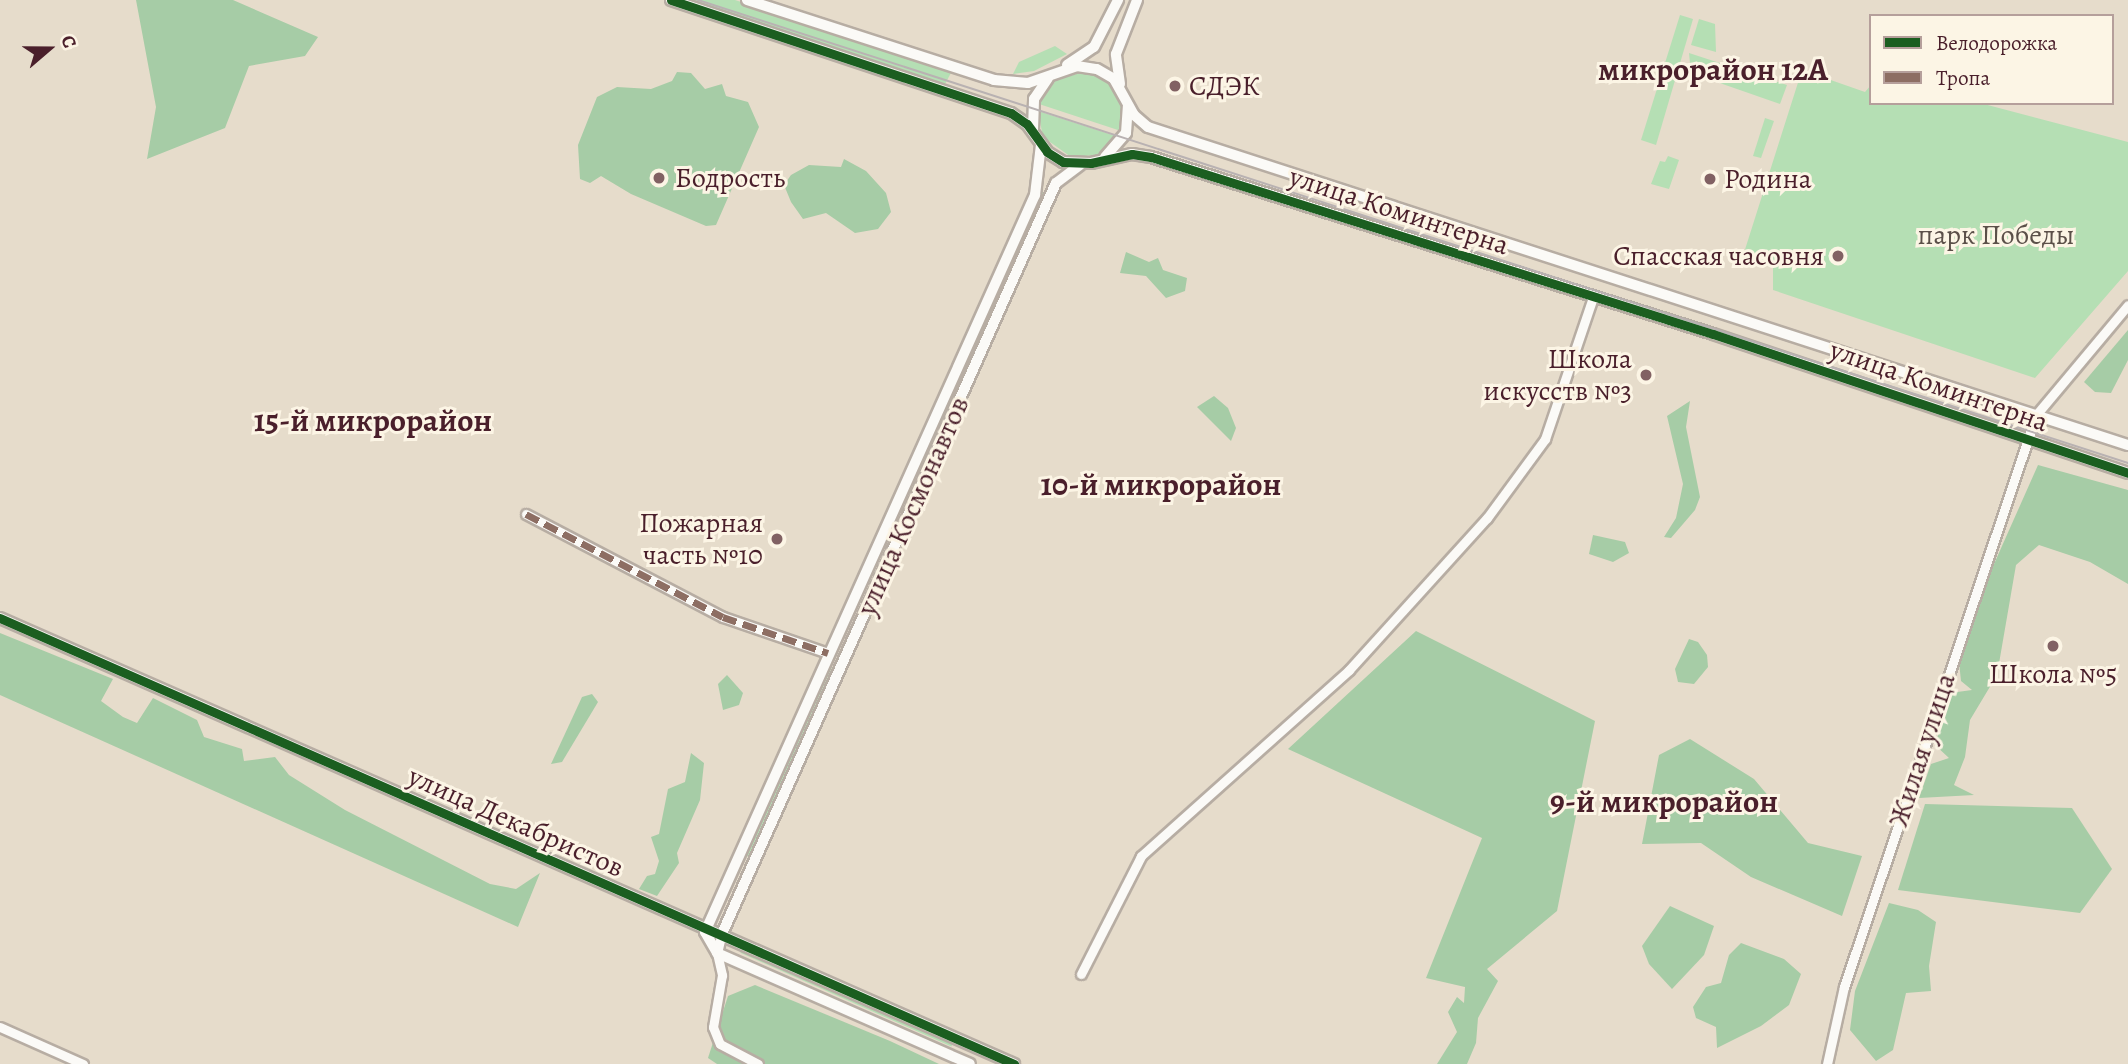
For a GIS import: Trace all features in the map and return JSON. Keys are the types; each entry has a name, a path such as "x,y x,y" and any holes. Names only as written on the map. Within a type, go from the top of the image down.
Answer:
{"street":[{"path":"671,0 925,83 1016,116 1033,129 1041,145"},
{"path":"747,0 994,80 1028,83 1077,66 1097,69 1120,87"},
{"path":"1033,129 1035,95 1058,71 1094,47 1118,0"},
{"path":"1120,87 1116,54 1137,0"},
{"name":"улица Коминтерна","path":"1120,87 1128,106 1143,123 1159,131 2128,445"},
{"name":"улица Космонавтов","path":"721,936 1056,183 1072,168 1091,163 1118,147 1128,127 1128,106"},
{"name":"улица Коминтерна","path":"1041,145 1063,162 1091,163 1126,155 1151,157 1593,297 2128,473"},
{"name":"улица Космонавтов","path":"705,932 736,856 965,344 1035,195 1041,145"},
{"path":"1081,974 1141,856 1349,670 1493,511 1545,439 1593,297"},
{"path":"2036,415 2128,305"},
{"path":"965,344 982,353"},
{"name":"Жилая улица","path":"1827,1064 1844,987 2036,415"},
{"path":"526,514 723,617 828,653"},
{"name":"улица Декабристов","path":"0,618 705,932 721,936 1014,1064"},
{"path":"736,856 752,863"},
{"path":"705,932 717,953 722,975 713,1027 720,1044 758,1064"},
{"path":"717,953 721,936"},
{"path":"717,953 970,1064"},
{"path":"0,1027 83,1064"},
{"path":"954,1057 962,1041"}],"green space":[{"path":"136,0 233,0 318,37 305,56 249,66 225,128 147,159 156,107"},
{"path":"687,0 735,0 952,71 945,84"},
{"path":"1680,15 1693,19 1656,145 1641,140"},
{"path":"1699,19 1715,24 1716,52 1691,45"},
{"path":"1055,46 1067,54 1034,71 1013,74 1019,62"},
{"path":"1689,53 1787,85 1780,104 1691,73"},
{"name":"парк Победы","path":"1802,70 1865,92 1869,87 1869,105 1988,105 2128,142 2128,271 2035,378 1773,290 1773,267 1742,259"},
{"path":"677,72 691,73 705,89 722,84 726,96 748,102 759,127 716,225 706,226 631,194 601,176 590,183 580,179 578,145 597,97 617,87 651,89 672,81"},
{"path":"1083,72 1097,75 1115,88 1123,108 1121,131 1039,104 1056,80"},
{"path":"1038,111 1119,137 1098,155 1071,157 1043,137"},
{"path":"1765,118 1774,121 1761,158 1753,156"},
{"path":"1668,156 1679,160 1669,189 1651,184 1660,161 1665,162"},
{"path":"844,159 866,171 886,193 891,212 878,229 855,233 826,213 803,219 791,202 784,185 791,175 809,165 841,167"},
{"path":"1042,192 1047,194 984,335 979,335"},
{"path":"1126,252 1149,262 1158,258 1163,270 1187,278 1185,291 1166,298 1146,276 1120,273"},
{"path":"2128,330 2128,360 2111,393 2095,392 2084,382"},
{"path":"966,361 972,364 865,575 858,572"},
{"path":"1214,396 1228,408 1236,428 1231,441 1197,407"},
{"path":"1690,401 1686,427 1700,497 1695,510 1671,538 1664,537 1676,518 1683,484 1667,416"},
{"path":"2038,465 2128,490 2128,584 2090,562 2039,545 2016,565 1997,675 1970,720 1965,757 1954,785 1974,795 1919,798 1931,764 1949,758 1935,745 1950,693 1972,690 1961,681 1959,662 1986,582"},
{"path":"1593,535 1625,542 1629,553 1613,562 1589,554"},
{"path":"1416,631 1595,721 1557,911 1487,969 1498,981 1478,1018 1476,1043 1467,1064 1437,1064 1457,1032 1448,1012 1457,997 1464,1003 1465,987 1426,978 1482,838 1288,749"},
{"path":"0,633 113,679 101,701 123,717 137,723 153,698 197,720 204,737 242,749 244,761 275,757 289,775 345,810 490,884 516,889 540,873 518,927 0,695"},
{"path":"1689,639 1698,642 1707,655 1708,667 1694,684 1678,682 1675,669"},
{"path":"827,666 832,667 749,857 741,853"},
{"path":"727,675 743,693 739,705 723,710 718,684"},
{"path":"592,694 598,702 562,762 551,764 582,697"},
{"path":"1690,739 1754,779 1808,843 1862,856 1842,916 1751,877 1701,843 1642,844 1659,755"},
{"path":"691,753 704,763 700,800 677,853 679,863 657,896 639,889 647,876 655,874 659,861 651,837 659,834 668,789 685,782"},
{"path":"1925,804 2072,808 2112,869 2080,913 1898,890"},
{"path":"1889,903 1918,910 1936,922 1929,966 1931,991 1906,993 1893,1050 1876,1061 1850,1030 1855,991"},
{"path":"1670,906 1714,926 1704,955 1672,989 1649,964 1642,946"},
{"path":"1741,943 1784,959 1801,974 1789,1005 1761,1026 1717,1048 1716,1027 1696,1018 1693,1007 1706,987 1721,983 1729,955"},
{"path":"742,949 953,1043 951,1047 740,953"},
{"path":"755,985 939,1064 717,1064 708,1058 728,996"}],"tram line":[{"path":"698,0 2128,463"}],"marked path":[{"path":"526,514 723,617 828,653"}],"cycle path":[{"path":"671,0 1011,113 1027,124 1047,152 1063,162 1091,163 1132,154 1151,157 1713,334 2128,473"},
{"path":"0,618 1014,1064"}],"place":[{"name":"СДЭК","path":"1175,86"},
{"name":"Бодрость","path":"659,178"},
{"name":"Родина","path":"1710,179"},
{"name":"Спасская часовня","path":"1838,256"},
{"name":"Школа искусств №3","path":"1646,375"},
{"name":"Пожарная часть №10","path":"777,539"},
{"name":"Школа №5","path":"2053,646"}],"district":[{"name":"микрорайон 12А","path":"1713,69"},
{"name":"15-й микрорайон","path":"373,420"},
{"name":"10-й микрорайон","path":"1161,484"},
{"name":"9-й микрорайон","path":"1664,801"}]}
